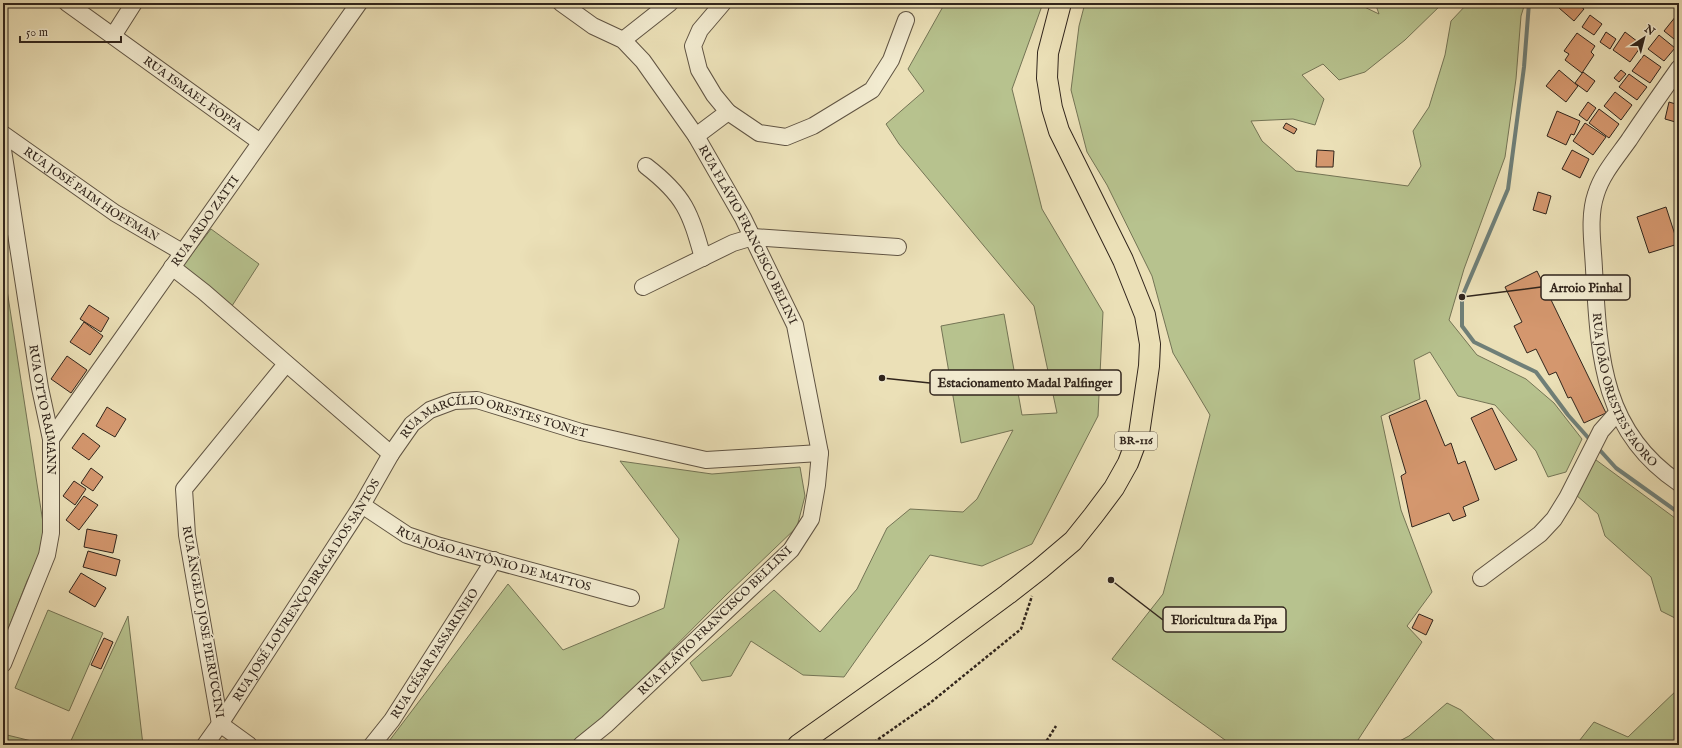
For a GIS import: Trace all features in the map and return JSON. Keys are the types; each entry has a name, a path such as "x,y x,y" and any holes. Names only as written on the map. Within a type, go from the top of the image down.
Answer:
{"main road":[{"name":"BR-116","path":"798,745 931,651 1040,569 1073,541 1094,516 1114,488 1128,463 1139,434 1145,398 1150,344 1145,315 1123,260 1059,131 1052,108 1047,78 1048,53 1061,3"}],"street":[{"name":"RUA ISMAEL FOPPA","path":"67,3 260,142"},
{"path":"113,36 134,3"},
{"name":"RUA ARDO ZATTI","path":"51,438 359,3"},
{"path":"561,3 593,26 623,40 670,3"},
{"path":"723,3 700,30 693,46 699,70 714,95 728,112 759,133 786,137 813,126 872,90 891,60 906,20"},
{"name":"RUA FLÁVIO FRANCISCO BELINI","path":"623,40 643,61 696,136 753,237 795,325 820,453"},
{"name":"RUA JOÃO ORESTES FAORO","path":"1679,68 1610,166 1601,182 1593,206 1595,280 1600,349 1607,385 1617,413 1633,440 1649,459 1672,471 1679,483"},
{"path":"696,136 728,112"},
{"name":"RUA JOSÉ PAIM HOFFMAN","path":"3,134 115,213 182,252"},
{"name":"RUA OTTO RAIMANN","path":"3,150 40,388 51,438 51,533 48,555 3,664"},
{"path":"646,166 665,180 682,201 692,221 703,258"},
{"path":"643,288 733,243 753,237 898,247"},
{"name":"RUA MARCÍLIO ORESTES TONET","path":"172,267 204,292 391,454 412,424 430,410 454,401 477,400 581,432 706,460 820,453"},
{"name":"RUA ÂNGELO JOSÉ PIERUCCINI","path":"220,724 187,534 184,489 286,364"},
{"path":"1481,578 1540,534 1554,520 1567,498 1601,431 1617,413"},
{"name":"RUA FLÁVIO FRANCISCO BELLINI","path":"581,745 607,724 791,550 811,519 817,485 820,453"},
{"name":"RUA JOSÉ LOURENÇO BRAGA DOS SANTOS","path":"205,745 362,505 391,454"},
{"name":"RUA JOÃO ANTÔNIO DE MATTOS","path":"362,505 407,535 440,546 631,598"},
{"name":"RUA CÉSAR PASSARINHO","path":"372,745 392,720 494,560"},
{"path":"220,724 249,745"}],"path":[{"path":"870,745 930,703 1022,629 1040,569"},
{"path":"1044,745 1056,726"}],"green space":[{"path":"945,3 1043,3 1012,89 1042,209 1103,312 1098,416 1032,544 982,566 930,555 844,677 803,675 751,641 731,676 702,681 690,663 774,590 820,632 857,589 887,528 910,509 963,512 977,499 1013,430 961,443 941,326 1004,314 1022,415 1057,413 1034,306 899,144 886,124 924,91 908,69"},
{"path":"1085,3 1356,3 1379,14 1375,3 1443,3 1405,40 1365,72 1339,80 1323,64 1302,75 1324,99 1315,125 1293,119 1251,121 1262,141 1296,171 1408,186 1421,166 1413,131 1429,107 1445,55 1451,21 1468,3 1525,3 1521,16 1516,79 1505,157 1464,269 1449,320 1477,355 1526,379 1554,403 1582,439 1566,472 1548,477 1536,451 1495,405 1458,396 1430,352 1414,360 1420,399 1381,416 1401,510 1432,592 1407,626 1422,642 1356,743 1357,745 1232,745 1112,659 1163,594 1210,415 1173,353 1152,276 1107,185 1087,152 1071,90 1079,26"},
{"path":"211,229 259,264 230,309 181,268"},
{"path":"3,264 46,542 27,581 3,642"},
{"path":"1592,457 1679,521 1679,620 1661,611 1651,577 1605,536 1598,514 1576,495"},
{"path":"620,461 712,474 800,467 805,496 797,527 726,595 601,721 571,745 386,745 508,584 563,650 664,608 679,539"},
{"path":"48,610 103,633 69,711 15,688"},
{"path":"128,616 143,745 69,745"},
{"path":"1679,688 1679,745 1576,745 1594,722 1628,737"},
{"path":"1447,703 1461,710 1500,745 1392,745 1409,736"},
{"path":"3,734 48,745 3,745"}],"building":[{"path":"1564,3 1576,3 1584,9 1574,21 1559,8"},
{"path":"1590,15 1602,24 1594,35 1582,27"},
{"path":"1676,16 1679,18 1679,43 1664,31"},
{"path":"1606,32 1616,39 1610,49 1600,42"},
{"path":"1625,32 1642,45 1630,62 1613,50"},
{"path":"1577,33 1595,46 1591,52 1594,55 1582,73 1565,60 1569,54 1564,51"},
{"path":"1659,35 1675,48 1664,61 1648,49"},
{"path":"1644,55 1661,67 1650,83 1632,71"},
{"path":"1559,70 1578,86 1566,102 1546,86"},
{"path":"1621,70 1626,74 1619,82 1614,78"},
{"path":"1583,72 1595,81 1587,92 1575,83"},
{"path":"1629,74 1647,87 1637,100 1619,87"},
{"path":"1615,92 1632,105 1621,120 1604,106"},
{"path":"1588,102 1596,108 1587,121 1579,115"},
{"path":"1669,102 1679,105 1679,123 1665,119"},
{"path":"1599,109 1619,124 1609,138 1589,123"},
{"path":"1557,111 1580,121 1574,135 1571,134 1566,145 1547,136"},
{"path":"1286,123 1297,129 1294,134 1283,128"},
{"path":"1585,123 1606,137 1593,155 1573,141"},
{"path":"1317,150 1334,151 1333,167 1316,167"},
{"path":"1572,150 1589,159 1580,178 1562,169"},
{"path":"1538,192 1551,196 1546,214 1533,210"},
{"path":"1666,207 1678,244 1649,253 1637,217"},
{"path":"1537,271 1606,413 1584,423 1571,397 1568,398 1556,372 1549,375 1536,349 1527,353 1514,326 1522,322 1505,287"},
{"path":"89,305 109,318 101,332 80,319"},
{"path":"84,322 103,336 90,355 70,342"},
{"path":"67,356 87,370 71,393 51,379"},
{"path":"1426,400 1445,446 1451,443 1458,464 1465,461 1479,500 1463,507 1466,516 1453,521 1449,513 1412,527 1401,476 1406,473 1389,416"},
{"path":"107,407 126,419 115,437 96,426"},
{"path":"1492,408 1517,460 1495,470 1471,418"},
{"path":"83,433 100,446 89,460 72,448"},
{"path":"91,468 103,477 93,491 81,483"},
{"path":"74,481 86,489 75,505 63,496"},
{"path":"84,496 98,505 79,530 66,520"},
{"path":"87,529 117,535 113,553 84,547"},
{"path":"88,551 120,560 116,576 83,567"},
{"path":"81,573 106,588 95,607 69,592"},
{"path":"1419,614 1433,620 1426,635 1412,628"},
{"path":"104,638 113,642 101,669 91,665"}],"waterway":[{"path":"1529,3 1524,67 1508,189 1462,297 1462,326 1474,342 1536,372 1568,415 1592,442"},
{"path":"1597,447 1616,468 1679,513"}],"place":[{"name":"Arroio Pinhal","path":"1462,297"},
{"name":"Estacionamento Madal Palfinger","path":"882,378"},
{"name":"Floricultura da Pipa","path":"1111,580"}]}
